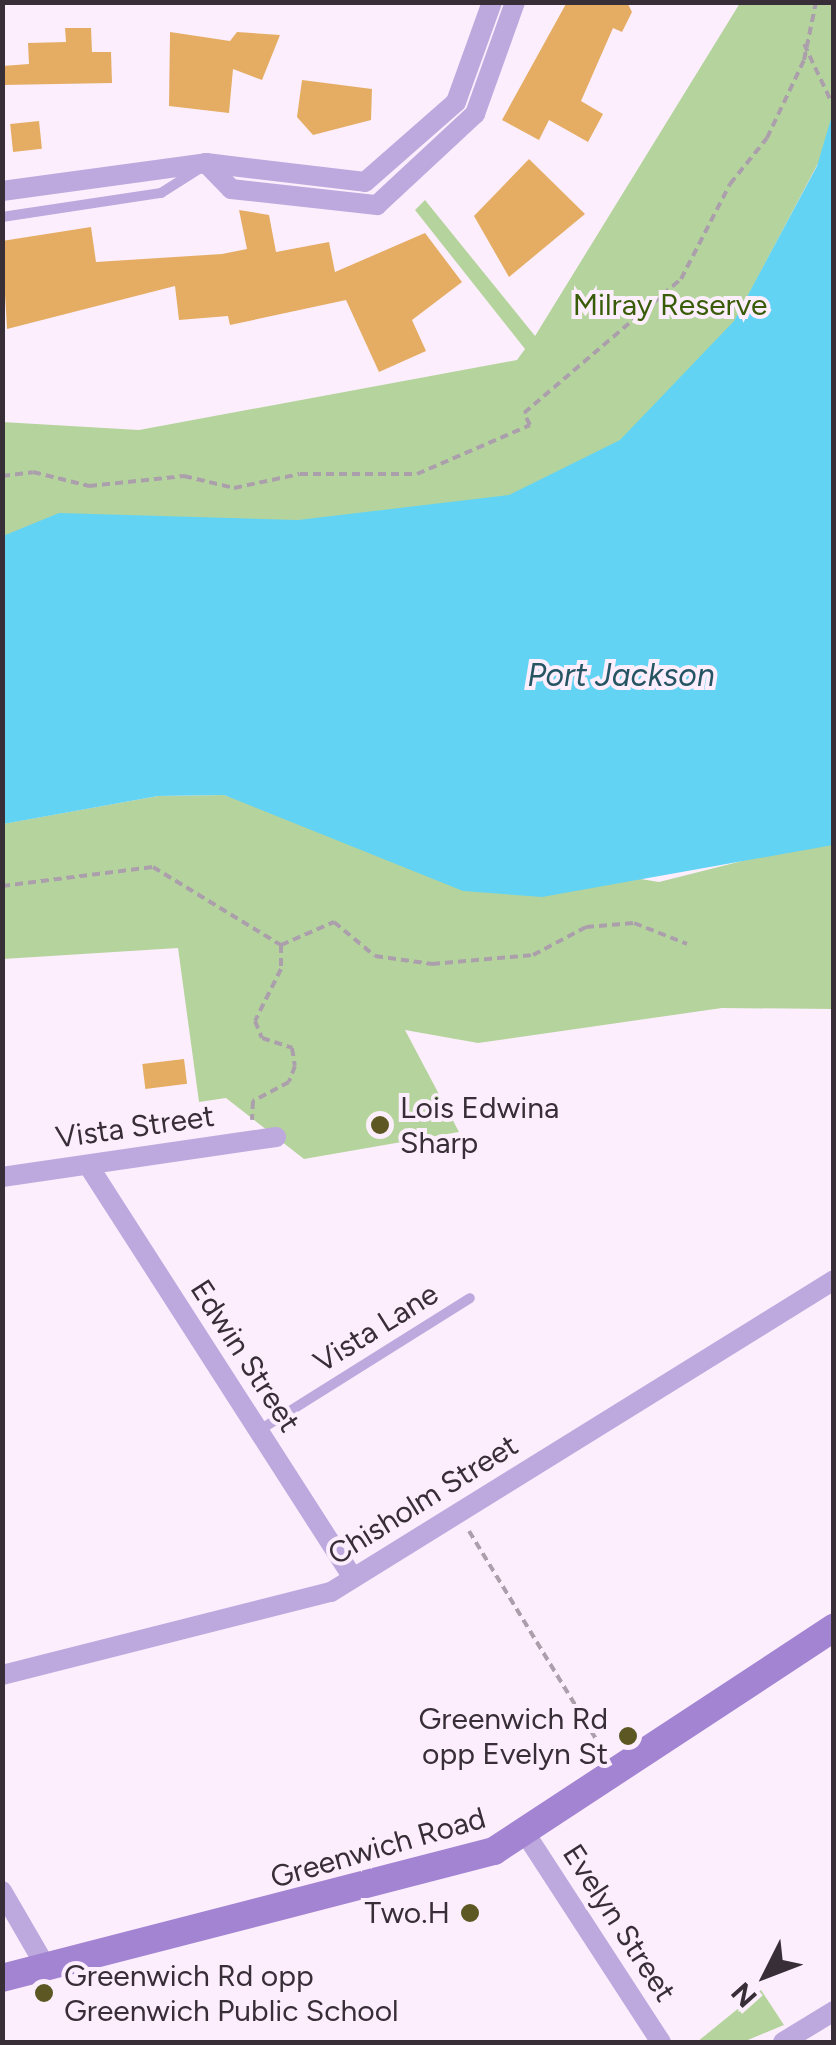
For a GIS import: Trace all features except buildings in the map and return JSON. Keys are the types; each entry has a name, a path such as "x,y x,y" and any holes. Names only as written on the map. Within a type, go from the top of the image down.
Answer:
{"street":[{"path":"2,191 206,163 350,184 374,178 456,102 492,2"},
{"path":"206,163 231,188 376,205 475,114 516,2"},
{"name":"Vista Street","path":"2,1177 276,1137"},
{"name":"Edwin Street","path":"88,1165 353,1577"},
{"name":"Chisholm Street","path":"2,1675 318,1597 834,1280"},
{"name":"Greenwich Road","path":"2,1978 418,1876 527,1836 834,1628"},
{"name":"Evelyn Street","path":"527,1836 661,2042"},
{"path":"2,1891 46,1967"},
{"path":"783,2042 834,2011"}],"lane":[{"path":"2,216 161,193 206,163"},
{"name":"Vista Lane","path":"257,1432 470,1298"}],"path":[{"path":"2,476 33,472 88,486 184,476 234,488 300,474 417,474 530,424 524,413 681,279 730,184 767,138 816,2"},
{"path":"804,44 830,101"},
{"path":"2,886 153,867 281,945"},
{"path":"281,945 334,922 375,956 432,964 533,954 571,932 634,923 688,944"},
{"path":"276,1137 251,1118 253,1101 289,1082 295,1066 292,1048 262,1038 255,1021 281,969 281,945"},
{"path":"458,1513 617,1775"}],"green space":[{"name":"Milray Reserve","path":"740,3 833,3 833,135 688,409 469,524 322,540 3,536 2,422 139,430 517,360 525,349 415,210 425,200 535,336"},
{"path":"224,795 310,825 659,882 833,838 833,1009 722,1008 478,1043 405,1030 459,1132 304,1159 226,1098 199,1102 178,948 3,959 2,824 158,796"},
{"path":"761,1990 784,2025 743,2042 697,2042"}],"water":[{"name":"Port Jackson","path":"833,112 833,845 542,897 463,891 224,795 158,796 3,824 3,536 59,513 298,520 509,495 620,440 734,321 817,166"}],"place":[{"name":"Lois Edwina Sharp","path":"380,1125"},
{"name":"Greenwich Rd opp Evelyn St","path":"628,1736"},
{"name":"Two.H","path":"470,1913"},
{"name":"Greenwich Rd opp Greenwich Public School","path":"44,1993"}]}
